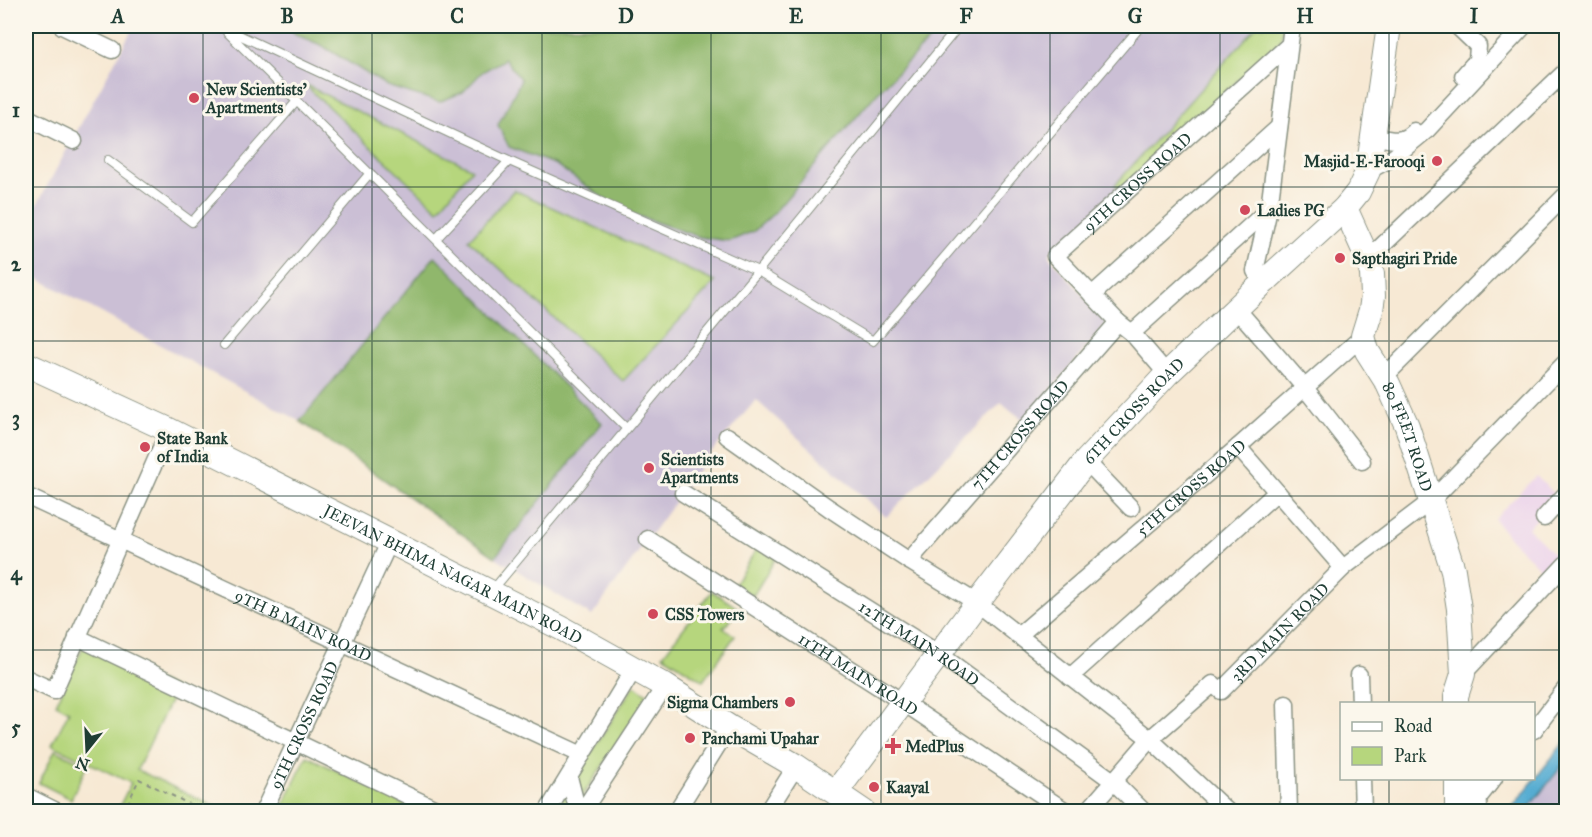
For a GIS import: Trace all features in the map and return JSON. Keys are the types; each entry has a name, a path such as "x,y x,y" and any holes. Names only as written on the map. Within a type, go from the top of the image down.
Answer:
{"street":[{"path":"62,26 112,50"},
{"path":"1263,283 1255,271 1269,209 1292,26"},
{"name":"6TH CROSS ROAD","path":"836,792 1086,461 1167,374 1345,208 1358,192 1368,171 1389,26"},
{"path":"1373,136 1399,141 1405,139 1477,60 1478,46 1457,26"},
{"path":"1368,171 1394,158 1427,130 1524,26"},
{"name":"9TH CROSS ROAD","path":"1118,322 1055,256 1288,46"},
{"path":"1368,259 1566,71"},
{"path":"26,117 74,141"},
{"path":"1092,295 1280,127"},
{"path":"1384,377 1566,195"},
{"path":"1345,208 1368,259 1372,274 1371,310 1363,336"},
{"path":"1132,333 1269,209"},
{"path":"1236,308 1305,388 1362,461"},
{"path":"1118,322 1132,333 1167,374"},
{"name":"7TH CROSS ROAD","path":"909,561 1118,322"},
{"name":"80 FEET ROAD","path":"1363,336 1367,351 1394,394 1407,426 1450,557 1459,609 1463,674 1472,694 1472,702"},
{"name":"5TH CROSS ROAD","path":"1018,636 1363,336"},
{"name":"3RD MAIN ROAD","path":"1088,812 1150,739 1213,684 1221,691 1343,568 1431,501 1566,362"},
{"name":"JEEVAN BHIMA NAGAR MAIN ROAD","path":"26,364 169,430 561,628 665,686 795,766 864,812"},
{"path":"26,678 54,691 169,430"},
{"path":"727,436 829,508 977,603 1150,739 1228,812"},
{"path":"1238,447 1343,568"},
{"path":"1086,461 1131,508"},
{"path":"1070,677 1277,492"},
{"name":"12TH MAIN ROAD","path":"683,493 939,654 1113,781 1144,812"},
{"path":"1544,518 1566,494"},
{"name":"9TH B MAIN ROAD","path":"26,496 582,755"},
{"name":"11TH MAIN ROAD","path":"648,539 904,703 1067,812"},
{"name":"9TH CROSS ROAD","path":"263,812 390,541"},
{"path":"1463,674 1566,564"},
{"path":"77,637 442,812"},
{"path":"547,812 634,669"},
{"name":"80 FEET ROAD","path":"1456,702 1463,674"},
{"path":"1359,675 1360,702"},
{"path":"580,812 665,686"},
{"path":"1535,727 1566,688"},
{"path":"1286,704 1289,812"},
{"path":"676,812 729,727"},
{"path":"767,812 795,766"},
{"path":"569,777 580,812"},
{"path":"1362,780 1364,812"},
{"path":"1458,780 1467,809"},
{"path":"1467,809 1474,780"},
{"path":"1467,809 1492,780"},
{"path":"26,796 58,812"}],"lane":[{"path":"221,26 509,162 758,271 873,341 1141,26"},
{"path":"221,26 626,428"},
{"path":"491,592 959,26"},
{"path":"108,160 192,222 297,101"},
{"path":"436,239 509,162"},
{"path":"224,345 370,173"}],"path":[{"path":"124,812 139,779 206,812"}],"shaded area":[{"path":"134,26 1257,26 1115,185 1120,190 1048,255 1107,323 1025,421 1001,403 886,517 756,400 705,460 592,616 495,557 300,421 26,272 26,225"},
{"path":"1536,476 1558,497 1528,528 1559,559 1545,573 1511,540 1494,519"},
{"path":"1566,761 1566,811 1526,811"}],"green space":[{"path":"286,26 939,26 931,38 877,93 773,214 754,231 730,241 700,237 621,210 556,165 509,147 498,125 521,80 505,59 482,72 463,92 439,102 387,86 321,45 297,35"},
{"path":"1257,26 1283,26 1281,40 1120,190 1115,185"},
{"path":"304,84 472,169 438,210"},
{"path":"514,190 715,282 623,381 469,240"},
{"path":"435,256 602,423 495,557 300,421"},
{"path":"758,547 776,558 753,596 734,584"},
{"path":"712,591 741,610 723,628 735,636 703,681 663,655"},
{"path":"84,645 176,689 137,770 224,811 117,811 131,783 52,745 69,711 56,704"},
{"path":"634,685 650,696 572,811 554,812"},
{"path":"55,750 87,765 71,799 39,783"},
{"path":"307,756 418,811 280,812"}],"water":[{"path":"1566,740 1566,761 1526,811 1509,811"}],"place":[{"name":"New Scientists' Apartments","path":"194,98"},
{"name":"Masjid-E-Farooqi","path":"1437,161"},
{"name":"Ladies PG","path":"1245,210"},
{"name":"Sapthagiri Pride","path":"1340,258"},
{"name":"State Bank of India","path":"145,447"},
{"name":"Scientists Apartments","path":"649,468"},
{"name":"CSS Towers","path":"653,614"},
{"name":"Sigma Chambers","path":"790,702"},
{"name":"Panchami Upahar","path":"690,738"},
{"name":"MedPlus","path":"893,746"},
{"name":"Kaayal","path":"874,787"}]}
